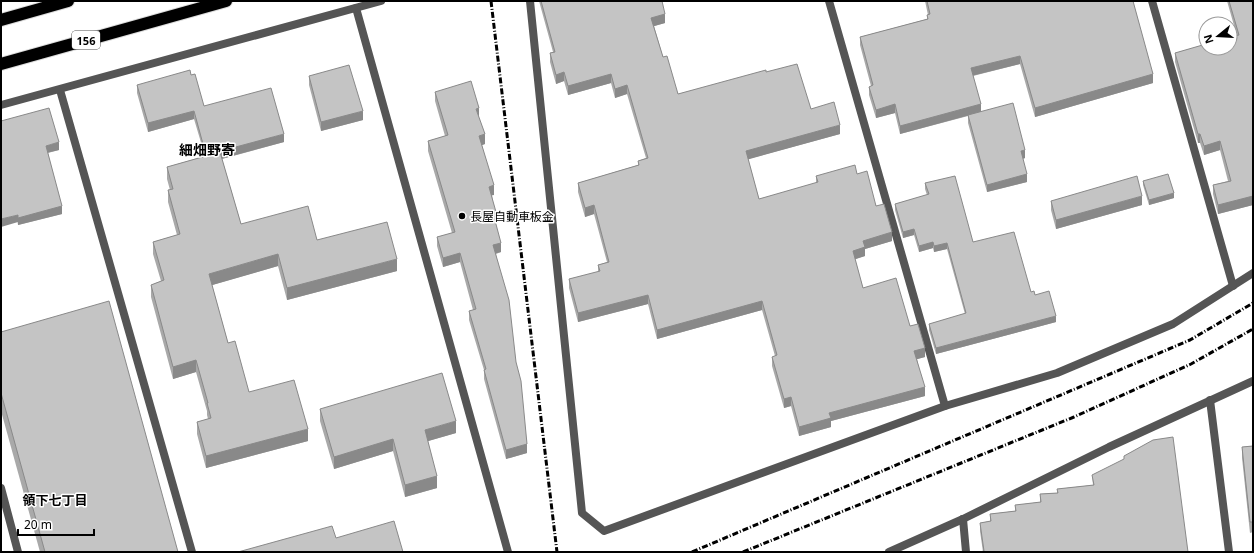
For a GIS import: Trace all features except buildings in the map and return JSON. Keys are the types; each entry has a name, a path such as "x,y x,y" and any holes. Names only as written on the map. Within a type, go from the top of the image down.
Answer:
{"highway":[{"path":"1,20 68,1"},
{"name":"156","path":"1,64 226,1"}],"street":[{"path":"1,105 381,1"},
{"path":"530,1 582,513 604,532 945,406 1057,373 1174,324 1253,273"},
{"path":"829,1 945,406"},
{"path":"1152,1 1233,286"},
{"path":"356,8 508,552"},
{"path":"60,90 192,552"},
{"path":"889,552 963,519 1109,447 1253,381"},
{"path":"1210,400 1229,552"},
{"path":"1,488 18,552"},
{"path":"963,519 966,552"}],"railway":[{"path":"491,1 557,552"},
{"path":"692,552 1190,340 1253,303"},
{"path":"743,552 1074,417 1191,364 1253,329"}],"place":[{"name":"長屋自動車板金","path":"462,216"}],"district":[{"name":"細畑野寄","path":"207,149"},
{"name":"領下七丁目","path":"55,500"}]}
